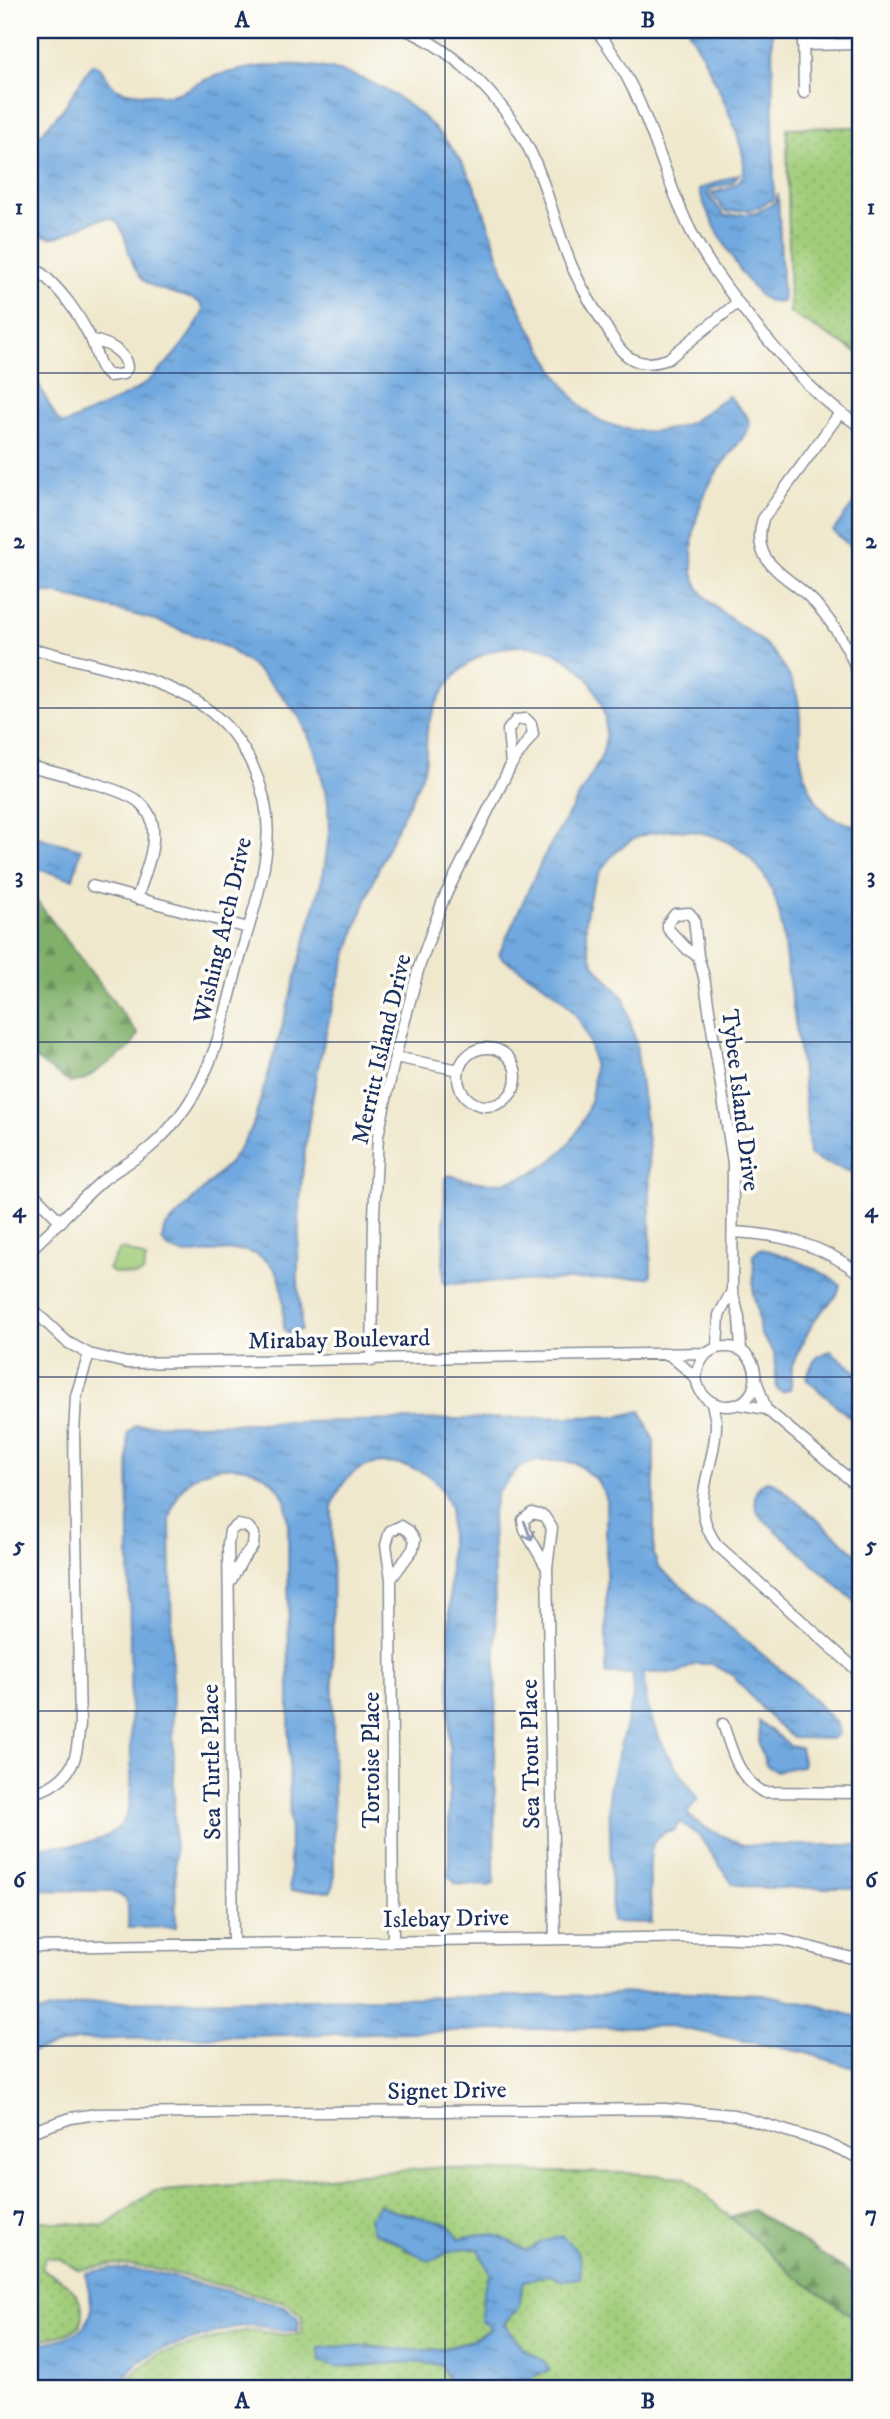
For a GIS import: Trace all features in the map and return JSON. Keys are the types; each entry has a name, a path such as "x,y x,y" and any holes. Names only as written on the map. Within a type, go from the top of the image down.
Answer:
{"street":[{"path":"30,36 32,30"},
{"path":"406,30 455,59 487,90 515,127 541,178 574,271 625,354 638,362 668,359 737,303"},
{"path":"596,30 641,102 686,222 708,262 737,303 795,374 839,414 860,426"},
{"path":"803,30 804,93"},
{"path":"803,45 860,44"},
{"path":"30,276 39,271 60,289 92,340"},
{"path":"839,414 763,519 758,533 760,549 769,564 814,601 831,622 846,647 860,680"},
{"name":"Wishing Arch Drive","path":"30,651 43,651 174,690 211,712 241,745 254,769 262,791 268,842 264,870 220,1032 205,1072 187,1106 147,1150 104,1179 30,1250"},
{"name":"Merritt Island Drive","path":"372,1360 378,1136 395,1057 419,967 444,898 510,765"},
{"path":"30,766 121,792 137,800 149,812 153,844 137,899"},
{"path":"92,886 248,928"},
{"name":"Tybee Island Drive","path":"698,956 704,977 733,1163 732,1292 738,1313 741,1350"},
{"path":"489,1048 507,1056 513,1063 515,1083 506,1098 490,1106 481,1105 465,1096 458,1079 459,1070 470,1054 489,1048"},
{"path":"395,1057 459,1070"},
{"path":"30,1190 61,1222"},
{"path":"734,1232 796,1241 825,1251 860,1274"},
{"name":"Tybee Island Drive","path":"712,1351 720,1313 732,1292"},
{"name":"Mirabay Boulevard","path":"30,1307 67,1342 89,1354 127,1363 667,1353 733,1347 741,1350"},
{"path":"720,1313 738,1313"},
{"path":"741,1350 753,1363 766,1409 860,1488"},
{"path":"696,1380 697,1370 712,1351"},
{"path":"667,1353 696,1380 705,1397 712,1403 766,1409"},
{"path":"30,1793 43,1792 60,1780 74,1762 80,1725 74,1434 76,1396 89,1354"},
{"path":"716,1422 734,1405 747,1398 756,1380"},
{"path":"712,1403 716,1422 702,1499 708,1534 860,1673"},
{"name":"Sea Trout Place","path":"547,1568 525,1530 523,1520 532,1513 544,1516 552,1528 547,1568 555,1938"},
{"name":"Sea Turtle Place","path":"230,1582 253,1546 254,1534 248,1527 238,1525 230,1531 228,1543 233,1942"},
{"name":"Tortoise Place","path":"391,1579 393,1940"},
{"path":"723,1724 735,1760 744,1777 763,1793 860,1793"},
{"name":"Islebay Drive","path":"30,1947 713,1937 782,1940 860,1960"},
{"name":"Signet Drive","path":"30,2132 71,2118 96,2114 665,2109 734,2115 823,2141 860,2158"}],"green space":[{"path":"860,127 860,354 790,313 787,128"},
{"path":"30,892 138,1034 130,1048 84,1080 70,1083 30,1055"},
{"path":"120,1249 146,1259 143,1273 135,1276 111,1272 108,1269"},
{"path":"444,2167 475,2171 629,2173 685,2177 793,2274 860,2321 860,2389 494,2389 500,2380 530,2378 545,2362 525,2350 504,2325 518,2308 524,2281 551,2274 542,2242 526,2251 494,2235 478,2234 459,2239 413,2214 393,2211 379,2204 373,2232 400,2244 407,2251 442,2256 456,2247 478,2249 491,2274 483,2291 492,2327 463,2343 432,2350 400,2350 367,2345 349,2367 412,2362 441,2365 453,2389 391,2389 380,2386 306,2389 104,2389 123,2383 160,2354 232,2333 252,2330 285,2335 302,2332 302,2315 285,2302 158,2269 114,2264 79,2270 60,2259 45,2257 42,2269 62,2280 74,2292 83,2314 76,2328 68,2333 30,2342 30,2220 105,2226 152,2192"},
{"path":"753,2210 860,2279 860,2321 793,2274 730,2217"}],"water":[{"path":"688,30 772,30 774,199 754,209 726,212 711,193 737,183 743,175 744,163 725,102"},
{"path":"92,64 99,67 113,86 135,93 174,94 224,74 256,67 290,65 330,69 358,77 385,90 431,124 466,171 479,197 506,276 521,310 558,376 585,410 606,423 619,427 659,431 690,422 729,396 748,418 749,427 718,470 700,506 692,545 693,572 704,596 762,641 781,662 798,699 801,757 813,795 830,816 860,827 860,1176 809,1155 801,1064 782,929 778,907 761,871 739,849 711,835 680,830 647,834 622,847 598,875 591,892 586,930 595,966 624,998 636,1044 649,1150 651,1275 445,1284 443,1281 445,1178 449,1175 475,1182 495,1183 529,1174 552,1160 571,1141 584,1118 592,1092 593,1066 588,1039 575,1014 551,990 499,954 543,858 600,760 604,744 604,713 592,684 570,661 548,649 521,646 504,648 474,660 450,681 441,695 428,726 423,773 378,870 347,955 327,1028 306,1139 298,1239 301,1330 289,1334 284,1329 280,1280 274,1268 264,1259 251,1252 237,1250 183,1253 171,1250 162,1241 164,1229 231,1161 252,1128 324,871 329,833 328,802 315,751 300,718 255,668 226,647 154,620 58,594 30,591 30,368 56,418 62,424 68,423 146,383 184,342 204,309 199,302 153,286 140,277 114,219 95,221 54,237 45,236 31,223 30,146 63,109"},
{"path":"739,174 732,183 710,189 707,193 725,216 756,213 776,202 778,193 783,302 762,297 745,277 709,214 699,189"},
{"path":"856,500 860,502 860,555 833,531"},
{"path":"30,835 81,849 73,879 30,867"},
{"path":"760,1249 802,1263 840,1285 837,1295 815,1319 807,1334 792,1365 790,1389 783,1392 777,1389 774,1353 760,1333 753,1294 754,1254"},
{"path":"831,1351 860,1375 860,1426 806,1379 817,1357"},
{"path":"641,1411 654,1441 654,1555 658,1567 800,1686 836,1723 839,1734 833,1739 794,1738 776,1724 732,1675 711,1664 696,1664 677,1673 644,1673 648,1708 660,1740 698,1798 687,1814 705,1828 743,1845 860,1845 860,1888 761,1888 733,1884 699,1836 680,1822 672,1832 662,1833 652,1847 652,1923 612,1922 609,1788 633,1698 633,1674 606,1674 606,1497 597,1480 575,1463 537,1461 519,1467 497,1493 492,1516 496,1640 494,1884 456,1884 449,1876 450,1507 437,1483 430,1477 410,1467 387,1463 365,1466 347,1478 332,1507 334,1885 331,1891 291,1891 288,1525 285,1501 276,1486 266,1476 239,1467 224,1467 197,1475 183,1488 170,1518 176,1927 128,1928 125,1900 109,1891 30,1890 30,1847 71,1845 100,1839 112,1833 122,1823 128,1811 131,1778 128,1433 136,1425 620,1416"},
{"path":"767,1481 775,1483 860,1557 860,1606 759,1515 756,1491"},
{"path":"759,1721 790,1746 800,1748 802,1766 776,1771 766,1765 759,1745"},
{"path":"658,1991 763,1994 860,2018 860,2070 806,2053 670,2026 77,2040 30,2052 30,2014 93,2002 599,1995"},
{"path":"379,2204 393,2211 448,2224 459,2239 479,2234 494,2235 526,2251 542,2242 562,2236 576,2250 580,2259 580,2278 562,2280 551,2274 524,2281 518,2308 504,2324 525,2350 545,2362 550,2370 530,2378 501,2380 494,2389 453,2389 441,2365 412,2362 334,2367 320,2361 319,2348 341,2346 429,2350 472,2340 492,2328 481,2321 483,2291 491,2274 478,2249 457,2249 428,2261 387,2237 373,2232 369,2219"},
{"path":"113,2268 158,2273 284,2306 299,2318 298,2330 285,2331 252,2325 231,2328 159,2350 136,2364 121,2380 107,2382 97,2389 30,2389 30,2346 66,2337 82,2328 91,2312 86,2273"}]}
